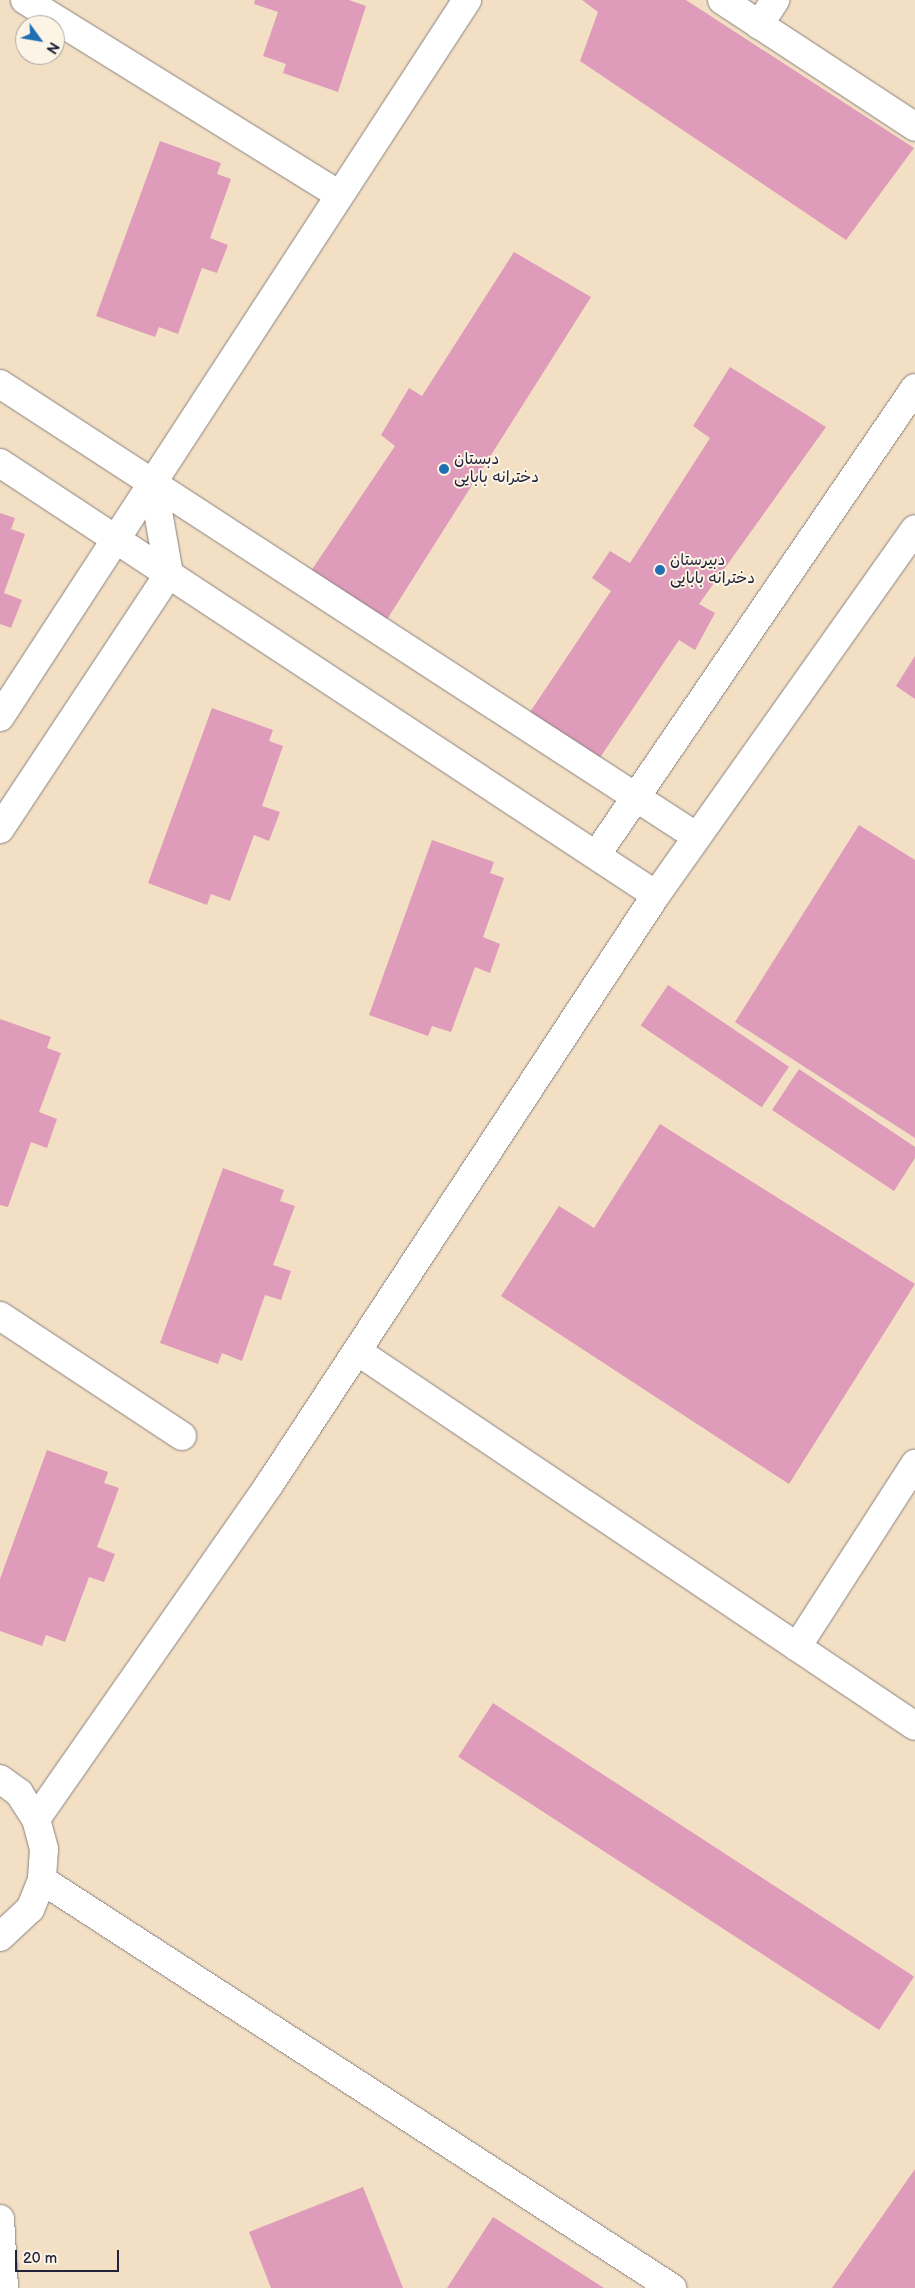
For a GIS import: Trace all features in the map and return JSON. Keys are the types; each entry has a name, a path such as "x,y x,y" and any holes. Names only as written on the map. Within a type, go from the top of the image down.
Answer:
{"street":[{"path":"25,0 340,195"},
{"path":"0,717 467,0"},
{"path":"722,0 915,127"},
{"path":"759,24 775,0"},
{"path":"0,384 697,837"},
{"path":"597,854 637,799 915,388"},
{"path":"0,463 597,854 656,895"},
{"path":"0,830 169,574 153,483"},
{"path":"36,1819 140,1676 357,1351 656,895 915,528"},
{"path":"0,1316 182,1436"},
{"path":"357,1351 915,1726"},
{"path":"797,1647 915,1464"},
{"path":"0,1779 19,1793 36,1819 44,1849 42,1880 30,1909 0,1937"},
{"path":"42,1880 672,2288"},
{"path":"0,2219 4,2288"}],"building":[{"path":"255,0 349,0 366,6 338,92 283,73 286,64 263,56 278,12 254,4"},
{"path":"582,0 686,0 914,148 846,240 580,61 598,12"},
{"path":"160,141 221,163 217,174 231,179 210,238 228,245 217,273 202,268 178,334 159,327 155,337 96,316"},
{"path":"514,252 591,297 386,621 311,571 395,446 381,435 409,388 422,396"},
{"name":"دبیرستان دخترانه بابایی","path":"730,367 826,427 699,604 715,613 695,650 679,640 599,759 526,718 611,591 592,578 610,551 630,563 710,438 693,426"},
{"path":"0,513 15,518 11,529 25,534 4,593 22,600 11,628 0,624"},
{"path":"915,656 915,699 896,686"},
{"path":"212,708 273,730 269,741 283,746 262,806 280,812 269,841 254,835 230,901 211,894 207,905 148,883"},
{"path":"859,825 915,860 915,1138 735,1022"},
{"path":"432,840 494,862 490,873 504,878 483,937 500,944 490,973 475,967 451,1032 432,1026 428,1036 369,1015"},
{"path":"668,985 789,1067 762,1107 641,1026"},
{"path":"0,1019 51,1037 47,1048 61,1053 39,1112 57,1119 47,1148 31,1142 8,1207 0,1205"},
{"path":"799,1069 915,1147 915,1158 894,1191 772,1110"},
{"path":"660,1124 915,1284 789,1484 501,1296 559,1206 594,1228"},
{"path":"223,1168 284,1190 280,1201 295,1206 273,1265 291,1271 281,1300 265,1295 242,1361 222,1353 218,1364 160,1343"},
{"path":"47,1450 108,1472 104,1483 119,1488 97,1547 115,1554 104,1582 89,1577 65,1642 46,1635 42,1646 0,1631 0,1579"},
{"path":"493,1703 914,1976 879,2030 458,1757"},
{"path":"915,2169 915,2288 832,2288"},
{"path":"363,2187 403,2288 271,2288 249,2232"},
{"path":"493,2217 604,2288 447,2288"}],"place":[{"name":"دبستان دخترانه بابایی","path":"444,469"},
{"name":"دبیرستان دخترانه بابایی","path":"660,570"}]}
